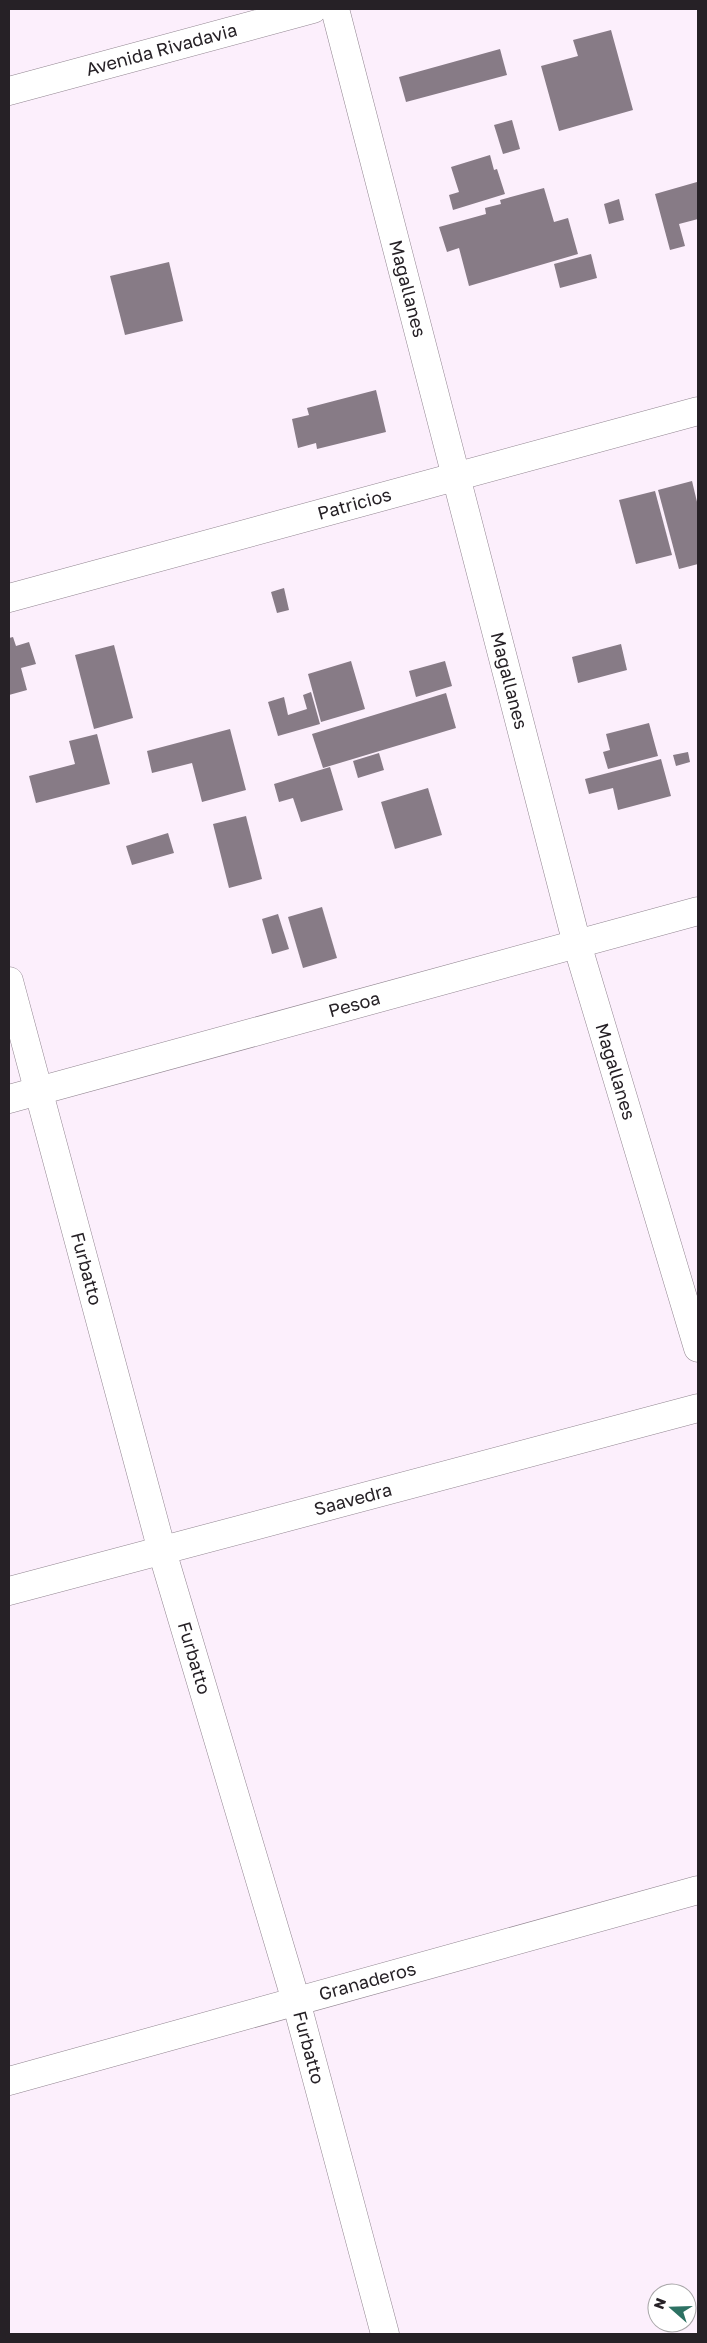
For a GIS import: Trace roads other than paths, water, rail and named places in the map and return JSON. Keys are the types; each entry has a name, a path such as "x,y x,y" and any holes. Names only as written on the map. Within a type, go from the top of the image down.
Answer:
{"street":[{"name":"Avenida Rivadavia","path":"9,91 313,9"},
{"name":"Magallanes","path":"335,9 577,944 698,1348"},
{"name":"Patricios","path":"9,598 698,411"},
{"name":"Pesoa","path":"9,1098 698,911"},
{"name":"Furbatto","path":"9,981 162,1551 296,2001 385,2334"},
{"name":"Saavedra","path":"9,1591 698,1408"},
{"name":"Granaderos","path":"9,2081 698,1890"}]}
